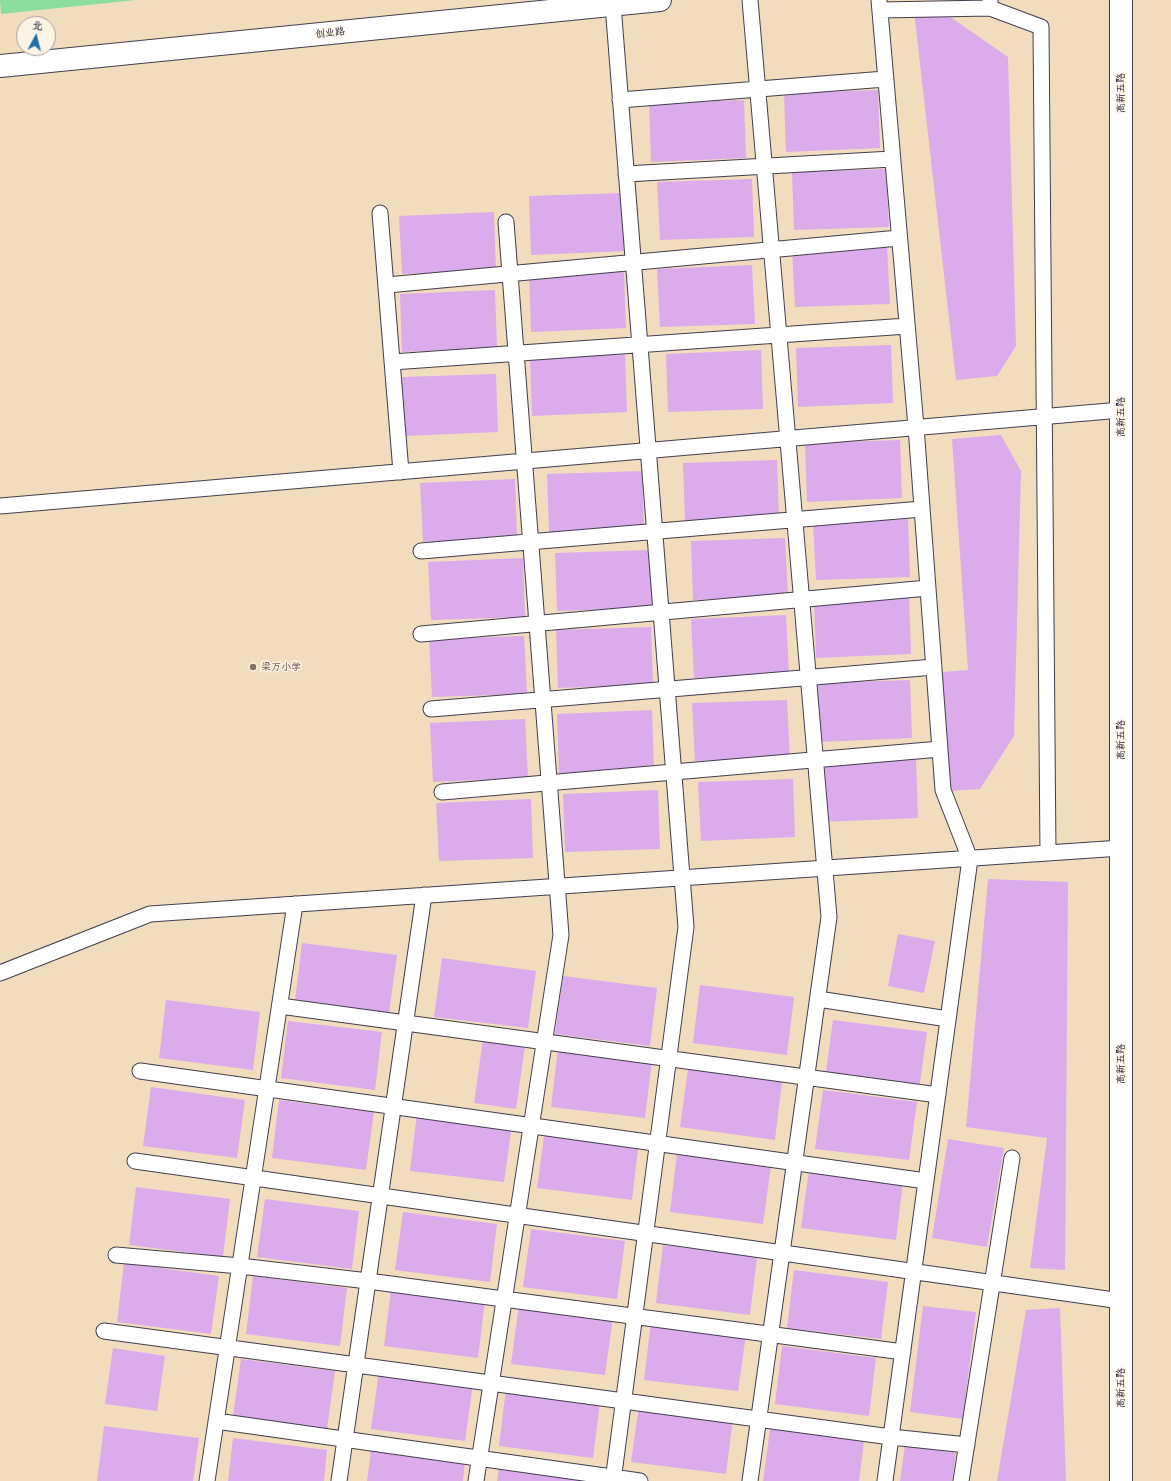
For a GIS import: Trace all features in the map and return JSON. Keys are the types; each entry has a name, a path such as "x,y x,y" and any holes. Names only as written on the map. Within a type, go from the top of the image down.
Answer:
{"street":[{"name":"创业路","path":"0,66 660,0"},
{"name":"高新五路","path":"1121,0 1121,1481"}],"lane":[{"path":"750,0 829,917 750,1481"},
{"path":"885,1481 970,859 943,790 916,427 885,79 880,5 990,4 1041,27 1048,853"},
{"path":"613,5 686,927 613,1479"},
{"path":"620,100 885,79"},
{"path":"626,174 892,159"},
{"path":"380,214 401,472"},
{"path":"476,1481 561,935 506,222"},
{"path":"386,285 899,238"},
{"path":"392,362 907,326"},
{"path":"0,506 1121,410"},
{"path":"421,552 922,509"},
{"path":"421,634 928,588"},
{"path":"431,709 934,667"},
{"path":"442,792 940,749"},
{"path":"0,973 150,914 1121,848"},
{"path":"339,1481 424,895"},
{"path":"207,1481 296,904"},
{"path":"818,999 948,1019"},
{"path":"280,1006 938,1095"},
{"path":"140,1071 926,1181"},
{"path":"961,1481 1012,1158"},
{"path":"135,1161 1121,1301"},
{"path":"116,1255 240,1266 368,1281 903,1352"},
{"path":"104,1331 967,1446"},
{"path":"216,1421 480,1458 613,1479 640,1481"}],"green space":[{"path":"0,0 136,0 1,14"}],"building":[{"path":"914,11 946,14 1008,57 1016,346 997,376 956,380"},
{"path":"878,90 880,148 786,152 784,93"},
{"path":"744,100 746,158 651,162 649,103"},
{"path":"886,169 889,227 794,230 792,172"},
{"path":"752,179 754,237 660,240 657,182"},
{"path":"623,193 626,251 531,255 529,196"},
{"path":"494,212 496,271 402,274 399,216"},
{"path":"887,246 890,304 795,307 792,249"},
{"path":"752,265 755,324 660,327 657,269"},
{"path":"624,270 626,328 531,332 529,273"},
{"path":"495,290 497,348 402,352 400,294"},
{"path":"891,345 893,403 798,407 796,348"},
{"path":"761,350 763,409 668,412 666,354"},
{"path":"625,354 627,412 532,416 530,358"},
{"path":"496,374 498,432 403,436 401,377"},
{"path":"1001,435 1021,471 1014,736 980,789 950,791 942,672 968,670 952,439"},
{"path":"900,440 902,498 807,502 805,443"},
{"path":"777,460 779,518 685,521 683,463"},
{"path":"642,471 644,529 549,533 547,474"},
{"path":"515,479 517,538 423,542 420,483"},
{"path":"908,519 910,577 816,580 813,522"},
{"path":"785,538 788,596 693,600 691,541"},
{"path":"650,550 652,608 557,611 555,553"},
{"path":"523,558 525,617 431,620 428,562"},
{"path":"909,596 911,654 816,658 814,600"},
{"path":"786,615 789,674 694,678 691,619"},
{"path":"651,627 653,685 558,688 556,630"},
{"path":"524,636 527,694 432,697 429,639"},
{"path":"910,680 912,738 817,742 815,683"},
{"path":"787,700 790,758 695,761 692,703"},
{"path":"652,710 654,769 559,773 557,714"},
{"path":"525,719 528,778 433,782 430,723"},
{"path":"916,759 918,818 823,822 821,763"},
{"path":"793,779 795,837 701,841 698,782"},
{"path":"658,790 660,849 565,852 563,794"},
{"path":"531,799 533,858 439,861 436,803"},
{"path":"988,879 1068,882 1065,1270 1030,1268 1047,1138 966,1127"},
{"path":"898,934 935,941 924,993 888,986"},
{"path":"302,943 397,955 389,1013 295,1001"},
{"path":"442,958 536,971 528,1028 434,1017"},
{"path":"563,976 657,988 650,1046 555,1034"},
{"path":"700,985 794,997 787,1055 693,1043"},
{"path":"166,1000 260,1012 253,1070 159,1058"},
{"path":"833,1020 927,1032 919,1090 825,1078"},
{"path":"288,1021 382,1032 375,1090 281,1078"},
{"path":"483,1039 525,1046 516,1109 474,1103"},
{"path":"558,1048 652,1060 645,1118 551,1107"},
{"path":"688,1069 782,1081 775,1140 680,1127"},
{"path":"151,1087 245,1100 237,1158 143,1146"},
{"path":"823,1090 917,1102 909,1160 815,1149"},
{"path":"279,1100 374,1112 366,1170 272,1158"},
{"path":"417,1113 512,1125 504,1182 410,1171"},
{"path":"545,1129 639,1141 632,1200 537,1188"},
{"path":"948,1139 1004,1148 987,1247 932,1238"},
{"path":"677,1154 771,1166 763,1224 670,1212"},
{"path":"809,1170 903,1182 896,1240 801,1228"},
{"path":"136,1187 230,1199 223,1257 129,1245"},
{"path":"265,1199 359,1211 352,1269 257,1257"},
{"path":"403,1212 497,1224 490,1282 395,1270"},
{"path":"531,1229 625,1241 617,1299 523,1287"},
{"path":"663,1245 757,1257 750,1315 656,1303"},
{"path":"124,1263 219,1276 211,1334 117,1322"},
{"path":"794,1270 888,1282 881,1339 787,1328"},
{"path":"253,1276 347,1288 340,1346 246,1334"},
{"path":"391,1289 485,1300 478,1358 384,1346"},
{"path":"519,1305 613,1317 605,1375 511,1364"},
{"path":"923,1306 976,1312 963,1419 910,1412"},
{"path":"1060,1308 1066,1481 997,1481 1026,1310"},
{"path":"651,1322 746,1334 738,1391 644,1380"},
{"path":"782,1346 876,1358 869,1416 775,1404"},
{"path":"113,1348 165,1356 157,1411 105,1404"},
{"path":"241,1359 335,1371 327,1429 233,1416"},
{"path":"379,1371 473,1383 465,1441 371,1429"},
{"path":"506,1388 600,1401 593,1458 499,1446"},
{"path":"639,1405 733,1417 726,1474 631,1462"},
{"path":"104,1426 199,1438 193,1481 97,1481"},
{"path":"770,1429 864,1441 859,1481 763,1481"},
{"path":"233,1438 327,1450 324,1481 228,1481"},
{"path":"905,1445 956,1453 952,1481 900,1481"},
{"path":"371,1451 465,1463 463,1481 367,1481"},
{"path":"499,1468 596,1481 497,1481"}],"place":[{"name":"梁万小学","path":"253,667"}]}
